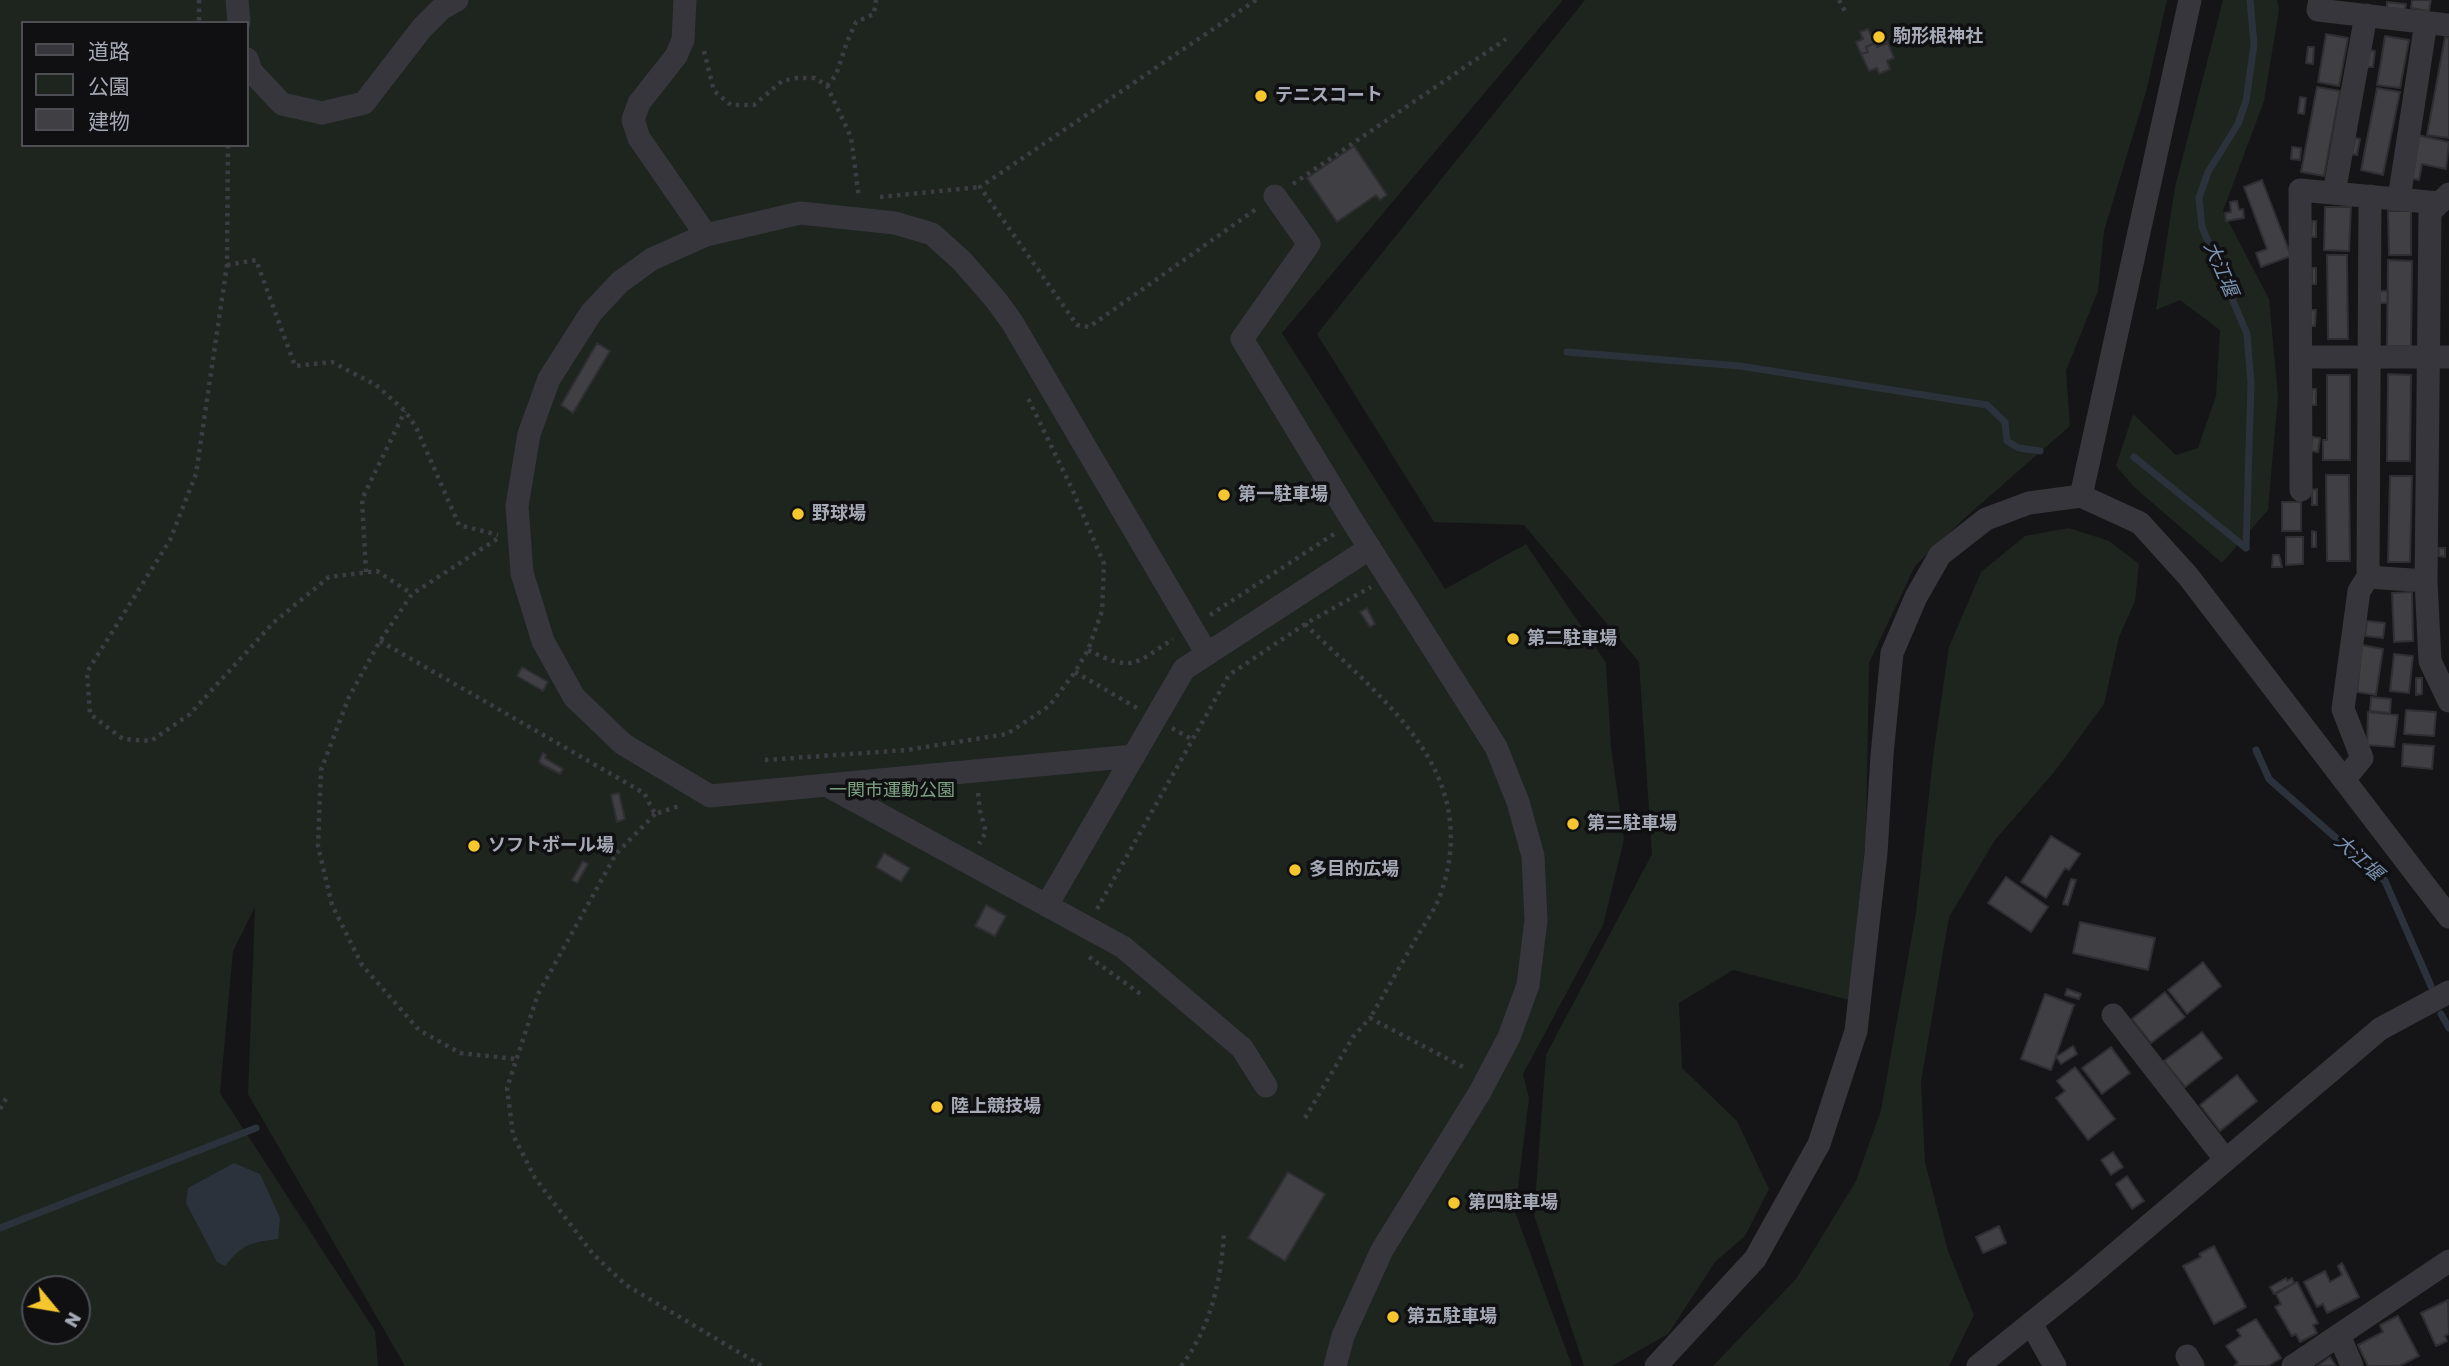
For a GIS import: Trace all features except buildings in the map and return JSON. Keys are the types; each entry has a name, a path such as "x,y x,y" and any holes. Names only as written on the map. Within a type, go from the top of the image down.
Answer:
{"street":[{"path":"237,0 239,21"},
{"path":"248,62 251,71 282,104 322,113 364,103 422,28 441,9 457,0"},
{"path":"685,0 683,40 676,56 639,103 633,120 639,138 706,235"},
{"path":"2081,496 2190,0"},
{"path":"2320,0 2318,10 2438,23 2399,199"},
{"path":"2334,193 2366,15"},
{"path":"2301,491 2300,190 2399,199 2442,206 2438,357 2426,581 2430,661 2447,693"},
{"path":"1275,196 1309,244 1242,339 1353,522 1496,747 1518,802 1533,856 1536,920 1528,985 1509,1037 1480,1092 1382,1250 1343,1336 1335,1366"},
{"path":"2344,780 2362,758 2343,709 2359,591 2368,577 2370,197"},
{"path":"1134,757 710,796 623,744 574,697 543,641 522,573 517,506 529,434 549,379 591,313 620,282 652,259 706,235 800,213 895,223 932,234 962,261 1012,322 1208,654"},
{"path":"2301,357 2438,357"},
{"path":"1656,1366 1755,1259 1819,1144 1856,1031 1876,853 1892,653 1916,597 1940,555 1986,519 2029,503 2081,496 2140,523 2188,576 2449,916"},
{"path":"1047,905 1184,669 1370,548"},
{"path":"2368,577 2426,581"},
{"path":"826,785 1123,947 1242,1048 1266,1086"},
{"path":"1978,1366 2380,1029 2449,992"},
{"path":"2113,1015 2225,1159"},
{"path":"2293,1366 2449,1261"},
{"path":"2031,1323 2055,1366"},
{"path":"2339,1335 2352,1366"}],"path":[{"path":"199,0 199,21"},
{"path":"827,86 836,75 856,22 874,14 876,0"},
{"path":"684,29 700,33 714,91 731,105 754,105 782,81 796,78 815,78 827,86 851,137 859,200 980,187 1256,0"},
{"path":"1839,0 1846,13"},
{"path":"980,187 1077,325 1089,327 1275,196 1506,40"},
{"path":"228,147 227,265 196,474 170,540 87,672 89,714 122,739 151,741 190,715 273,623 329,576 377,571 412,594"},
{"path":"227,265 256,260 295,366 332,362 376,385 405,411 416,427 459,524 503,536 412,594 380,641 349,697 321,770 318,846 332,905 362,965 419,1030 460,1053 516,1059"},
{"path":"765,760 907,750 1007,734 1049,706 1075,672 1088,650 1102,611 1104,564 1073,491 1024,391"},
{"path":"366,572 362,499 405,411"},
{"path":"1088,650 1114,663 1137,663 1353,522"},
{"path":"1143,997 1075,947 1086,927 1229,675 1305,624 1372,587"},
{"path":"1305,624 1409,727 1431,760 1448,803 1452,848 1441,895 1370,1018 1353,1037 1305,1118"},
{"path":"380,641 644,793 655,814"},
{"path":"969,862 986,832 980,811 972,740"},
{"path":"710,796 655,814 616,854 538,994 507,1088 513,1135 535,1178 593,1254 626,1285 762,1366"},
{"path":"1370,1018 1467,1069"},
{"path":"0,1109 7,1097"},
{"path":"1181,1366 1209,1316 1221,1273 1224,1233"}],"green space":[{"name":"一関市運動公園","path":"0,0 1563,0 1282,333 1445,589 1526,544 1606,663 1611,747 1624,840 1603,925 1523,1074 1529,1098 1515,1212 1572,1366 405,1366 248,1094 255,907 233,951 220,1093 375,1331 378,1366 0,1366"},
{"path":"1585,0 2167,0 2146,92 2104,231 2098,291 2066,371 2070,426 1968,515 1915,566 1869,663 1866,835 1849,1000 1733,970 1679,1003 1682,1068 1737,1121 1769,1189 1745,1236 1715,1262 1668,1334 1612,1366 1584,1366 1534,1215 1546,1055 1652,854 1639,662 1524,525 1434,522 1317,334"},
{"path":"2223,0 2277,0 2279,10 2264,101 2223,211 2269,299 2278,396 2268,510 2222,563 2134,487 2116,466 2133,414 2176,455 2198,448 2216,396 2220,330 2180,300 2156,310 2175,187"},
{"path":"2069,528 2109,541 2139,564 2135,601 2119,637 2104,704 2055,771 1995,840 1949,917 1921,1082 1925,1162 1948,1251 1974,1315 1949,1366 1713,1366 1796,1279 1856,1181 1881,1110 1916,913 1934,750 1949,647 1981,572 2025,536"}],"shaded area":[{"path":"234,1163 260,1174 280,1218 278,1239 248,1245 225,1266 217,1262 186,1203 188,1188"}],"waterway":[{"name":"大江堰","path":"2246,548 2251,383 2247,334 2202,227 2199,198 2208,172 2238,124 2246,101 2254,44 2250,0"},
{"path":"1567,352 1740,366 1987,405 2005,422 2007,441 2019,448 2040,451"},
{"path":"2134,457 2246,548"},
{"name":"大江堰","path":"2256,750 2269,779 2385,881 2431,986"},
{"name":"大江堰","path":"2441,1014 2449,1028"},
{"path":"0,1228 256,1128"}],"place":[{"name":"駒形根神社","path":"1879,37"},
{"name":"テニスコート","path":"1261,96"},
{"name":"第一駐車場","path":"1224,495"},
{"name":"野球場","path":"798,514"},
{"name":"第二駐車場","path":"1513,639"},
{"name":"第三駐車場","path":"1573,824"},
{"name":"ソフトボール場","path":"474,846"},
{"name":"多目的広場","path":"1295,870"},
{"name":"陸上競技場","path":"937,1107"},
{"name":"第四駐車場","path":"1454,1203"},
{"name":"第五駐車場","path":"1393,1317"}]}
